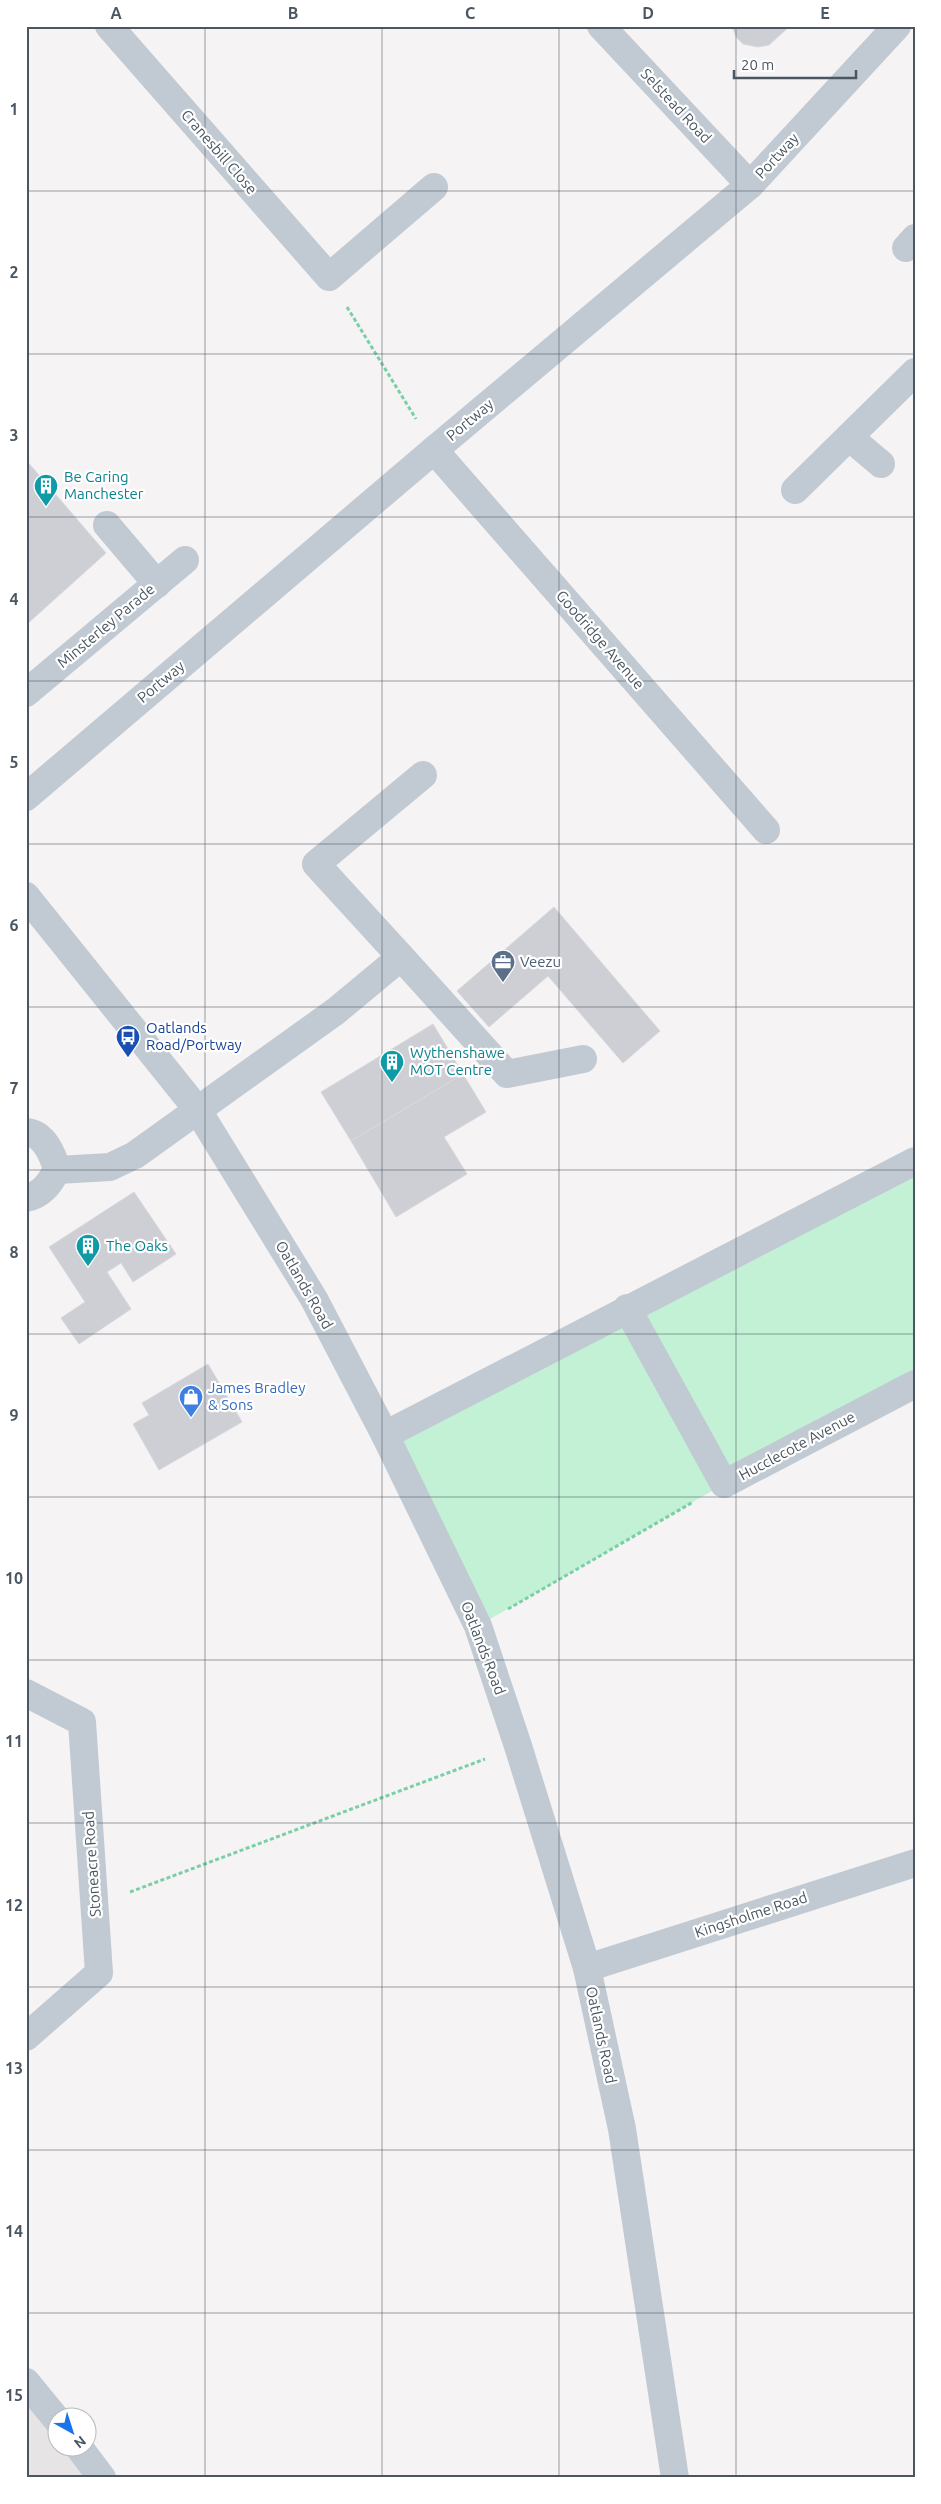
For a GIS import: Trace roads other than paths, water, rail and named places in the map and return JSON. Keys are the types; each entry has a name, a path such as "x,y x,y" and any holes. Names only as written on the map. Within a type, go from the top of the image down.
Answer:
{"street":[{"name":"Cranesbill Close","path":"109,26 329,277 434,187"},
{"name":"Selstead Road","path":"601,26 750,185"},
{"name":"Portway","path":"26,797 434,450 750,185 897,26"},
{"path":"795,490 915,372"},
{"path":"849,437 881,464"},
{"name":"Goodridge Avenue","path":"434,450 766,830"},
{"path":"107,525 156,584"},
{"name":"Minsterley Parade","path":"26,693 185,560"},
{"path":"423,776 316,864 507,1074 583,1059"},
{"name":"Oatlands Road","path":"26,896 197,1109 314,1299 385,1435 478,1626 518,1746 587,1968 622,2129 675,2478"},
{"path":"57,1170 110,1167 136,1155 197,1109 336,1011 401,958"},
{"path":"26,1132 30,1132 43,1141 54,1158 57,1170 49,1184 40,1192 26,1198"},
{"path":"385,1435 915,1160"},
{"name":"Hucclecote Avenue","path":"627,1308 724,1484 915,1384"},
{"name":"Stoneacre Road","path":"26,1693 82,1722 99,1973 26,2037"},
{"name":"Kingsholme Road","path":"587,1968 915,1863"},
{"path":"26,2382 48,2409"},
{"path":"86,2456 102,2478"}],"place":[{"name":"Be Caring Manchester","path":"46,507"},
{"name":"Veezu","path":"503,983"},
{"name":"Oatlands Road/Portway","path":"128,1058"},
{"name":"Wythenshawe MOT Centre","path":"392,1083"},
{"name":"The Oaks","path":"88,1267"},
{"name":"James Bradley & Sons","path":"191,1418"}]}
